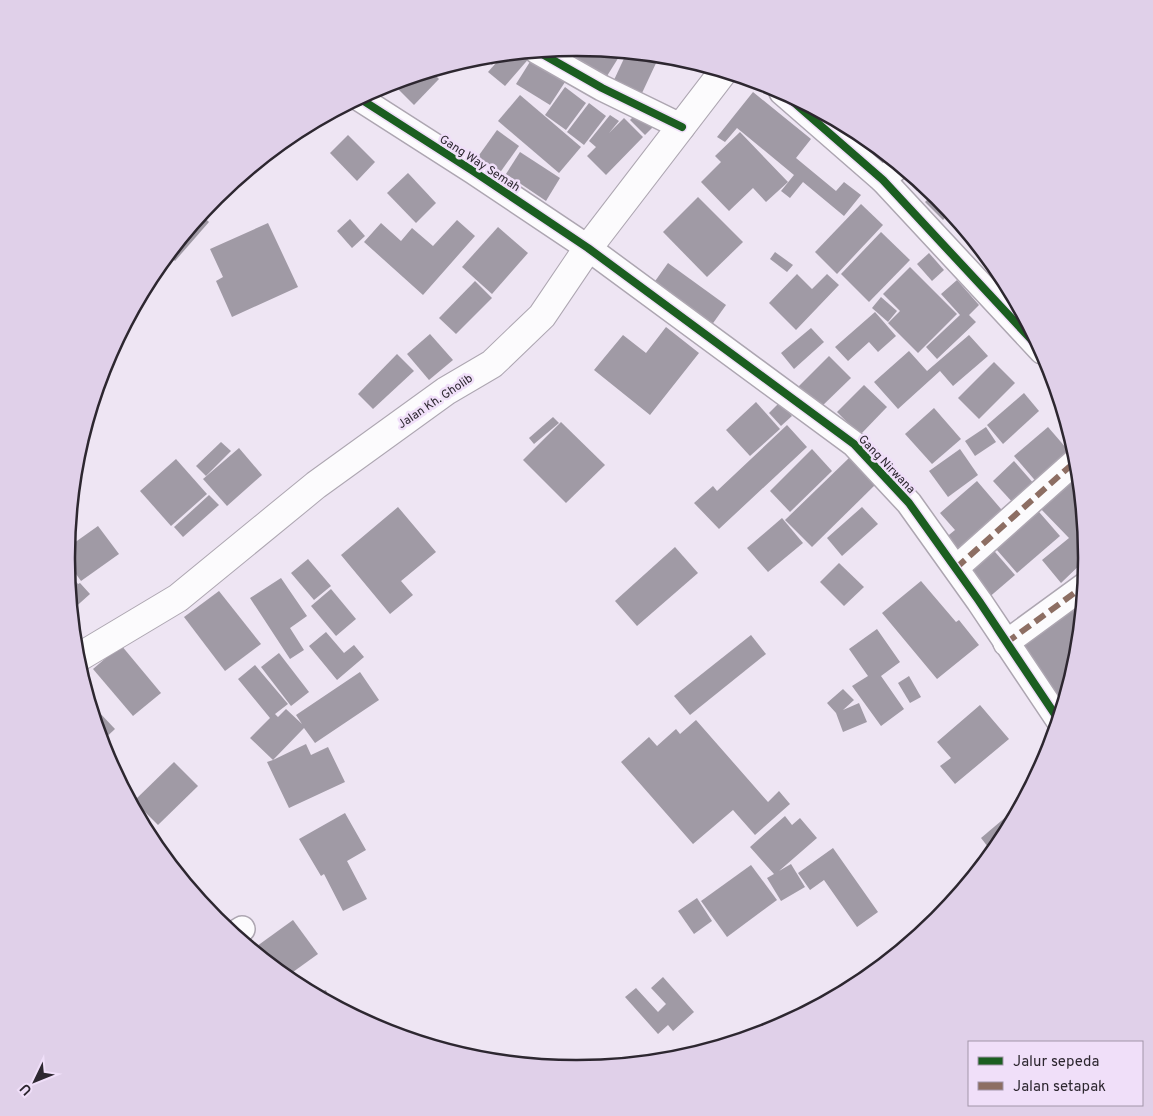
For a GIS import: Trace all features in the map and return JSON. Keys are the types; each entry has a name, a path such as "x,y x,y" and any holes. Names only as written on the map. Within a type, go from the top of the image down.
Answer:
{"main road":[{"name":"Jalan Kh. Gholib","path":"84,654 178,598 316,485 446,392 492,364 542,316 588,248 719,77"}],"street":[{"path":"548,57 602,88 682,127"},
{"name":"Gang Way Semah","path":"366,103 588,248"},
{"path":"816,117 891,173 1023,328"},
{"name":"Gang Nirwana","path":"588,248 854,444 909,503 956,568 1054,713"},
{"path":"956,568 1070,466"},
{"path":"1006,643 1077,591"}],"building":[{"path":"551,57 618,58 607,76 582,61 576,72"},
{"path":"532,58 535,58 567,79 550,105 516,84"},
{"path":"529,59 505,86 488,72 496,63"},
{"path":"624,59 656,63 642,93 614,80"},
{"path":"436,76 439,79 414,105 398,89"},
{"path":"565,87 586,103 566,130 545,115"},
{"path":"753,92 811,139 796,158 836,191 844,182 861,195 844,216 803,182 790,198 781,191 794,175 737,128 725,142 717,137"},
{"path":"520,95 581,147 559,173 498,121"},
{"path":"589,103 606,116 584,145 567,132"},
{"path":"641,109 656,124 645,135 630,120"},
{"path":"610,115 619,121 609,133 624,118 643,137 606,175 587,156 596,147 589,141"},
{"path":"497,130 519,146 494,181 472,165"},
{"path":"740,132 788,182 766,202 753,188 729,211 701,182 721,162 715,156"},
{"path":"348,135 375,162 357,181 330,153"},
{"path":"520,152 560,178 546,201 506,174"},
{"path":"408,173 436,203 416,223 387,193"},
{"path":"698,197 743,242 707,277 663,232"},
{"path":"927,200 931,203 945,218 943,220 925,202"},
{"path":"861,204 883,225 837,274 815,252"},
{"path":"350,219 365,236 352,248 337,231"},
{"path":"206,220 209,222 175,261 173,260 178,253"},
{"path":"457,220 475,236 423,295 364,242 381,223 401,241 412,228 433,246"},
{"path":"268,223 298,287 232,317 216,281 223,277 210,249"},
{"path":"498,227 528,253 492,294 462,267"},
{"path":"881,232 910,260 869,302 841,274"},
{"path":"775,252 793,265 787,272 770,259"},
{"path":"929,253 944,270 932,281 917,264"},
{"path":"668,263 726,305 711,326 653,284"},
{"path":"910,267 957,314 918,353 888,323 900,311 883,294"},
{"path":"797,274 812,289 827,274 839,285 796,330 769,303"},
{"path":"957,280 979,305 969,315 976,322 937,359 926,347 960,315 941,294"},
{"path":"475,281 492,298 456,334 439,318"},
{"path":"881,297 897,311 888,322 872,308"},
{"path":"875,312 896,336 878,352 869,342 848,361 835,347"},
{"path":"666,327 699,353 650,415 594,370 623,335 646,353"},
{"path":"811,328 824,342 794,369 781,353"},
{"path":"430,334 453,360 429,380 407,354"},
{"path":"969,335 988,356 953,386 940,371 898,409 874,382 909,351 927,371"},
{"path":"397,354 414,371 373,409 358,394"},
{"path":"829,356 851,378 819,409 798,387"},
{"path":"994,362 1015,383 979,419 958,398"},
{"path":"864,385 887,407 860,435 837,412"},
{"path":"1024,393 1039,411 1003,444 987,425"},
{"path":"756,402 780,429 750,456 726,430"},
{"path":"780,402 792,416 781,426 769,413"},
{"path":"934,408 961,439 932,464 905,434"},
{"path":"553,417 559,423 534,444 529,438"},
{"path":"561,422 605,465 566,503 523,460"},
{"path":"787,425 807,447 719,529 694,503 713,486 717,491"},
{"path":"986,427 996,442 975,456 965,441"},
{"path":"1048,427 1066,448 1069,460 1039,485 1014,456"},
{"path":"221,442 231,451 206,476 196,466"},
{"path":"239,448 262,475 227,506 203,479"},
{"path":"812,449 832,471 790,512 770,491"},
{"path":"960,449 978,475 948,497 929,471"},
{"path":"849,458 875,485 812,547 785,520"},
{"path":"176,459 207,494 171,526 140,491"},
{"path":"1014,461 1035,485 1014,504 993,481"},
{"path":"1070,478 1072,480 1077,525 1078,567 1061,583 1042,560 1069,538 1039,507"},
{"path":"977,481 1007,516 959,557 944,539 955,530 940,513"},
{"path":"209,495 219,505 183,537 174,527"},
{"path":"1033,505 1060,536 1017,573 990,542"},
{"path":"398,507 436,552 401,581 413,595 390,614 341,555"},
{"path":"862,507 878,524 842,556 827,538"},
{"path":"782,518 803,543 768,572 747,548"},
{"path":"98,526 119,554 81,581 75,573 75,542"},
{"path":"989,545 1015,575 987,599 961,569"},
{"path":"675,547 698,573 637,626 615,601"},
{"path":"308,559 331,586 314,600 291,573"},
{"path":"839,563 864,587 844,606 820,582"},
{"path":"281,578 307,616 290,628 304,650 290,659 250,598"},
{"path":"76,581 78,584 80,583 90,594 77,605"},
{"path":"921,581 956,622 959,620 979,645 937,679 882,613"},
{"path":"331,589 356,619 336,636 311,606"},
{"path":"219,591 261,644 225,671 184,617"},
{"path":"1076,599 1069,656 1059,694 1056,696 1017,641"},
{"path":"877,629 900,662 881,676 904,709 881,726 852,686 868,676 849,649"},
{"path":"326,632 344,653 354,645 364,657 337,680 309,646"},
{"path":"751,635 766,654 690,715 674,696"},
{"path":"121,645 161,693 133,716 93,669"},
{"path":"279,653 309,692 291,706 261,667"},
{"path":"255,665 288,704 275,714 278,717 286,709 302,724 296,715 360,672 379,700 315,743 304,728 273,760 250,738 270,718 238,679"},
{"path":"909,676 921,697 910,703 898,683"},
{"path":"843,689 854,700 843,710 859,703 867,722 843,732 836,713 827,703"},
{"path":"980,705 1009,739 955,784 940,766 951,758 937,742"},
{"path":"99,712 115,729 108,736"},
{"path":"696,720 768,802 779,791 790,804 755,835 733,810 693,844 621,762 649,737 657,746 676,729 680,734"},
{"path":"306,744 311,755 328,747 345,782 289,808 267,762"},
{"path":"174,762 198,786 158,825 142,809 136,799"},
{"path":"345,813 366,850 347,861 367,899 343,911 324,874 321,876 299,839"},
{"path":"785,816 792,825 800,818 817,838 779,871 791,864 805,887 781,901 767,878 774,874 750,847"},
{"path":"1006,816 987,846 981,838"},
{"path":"833,848 878,912 857,927 824,880 810,890 798,873"},
{"path":"751,865 777,900 727,937 701,901"},
{"path":"697,898 712,921 694,934 678,911"},
{"path":"293,920 318,954 293,972 258,945"},
{"path":"663,977 694,1012 673,1031 668,1025 658,1034 625,997 636,988 658,1012 666,1004 651,988"}],"marked path":[{"path":"956,568 1070,466"},
{"path":"1006,643 1077,591"}],"cycle path":[{"path":"547,57 602,88 682,127"},
{"path":"366,103 588,248 854,444 909,503 979,601 1054,713"},
{"path":"804,111 883,180 1025,333"}]}
